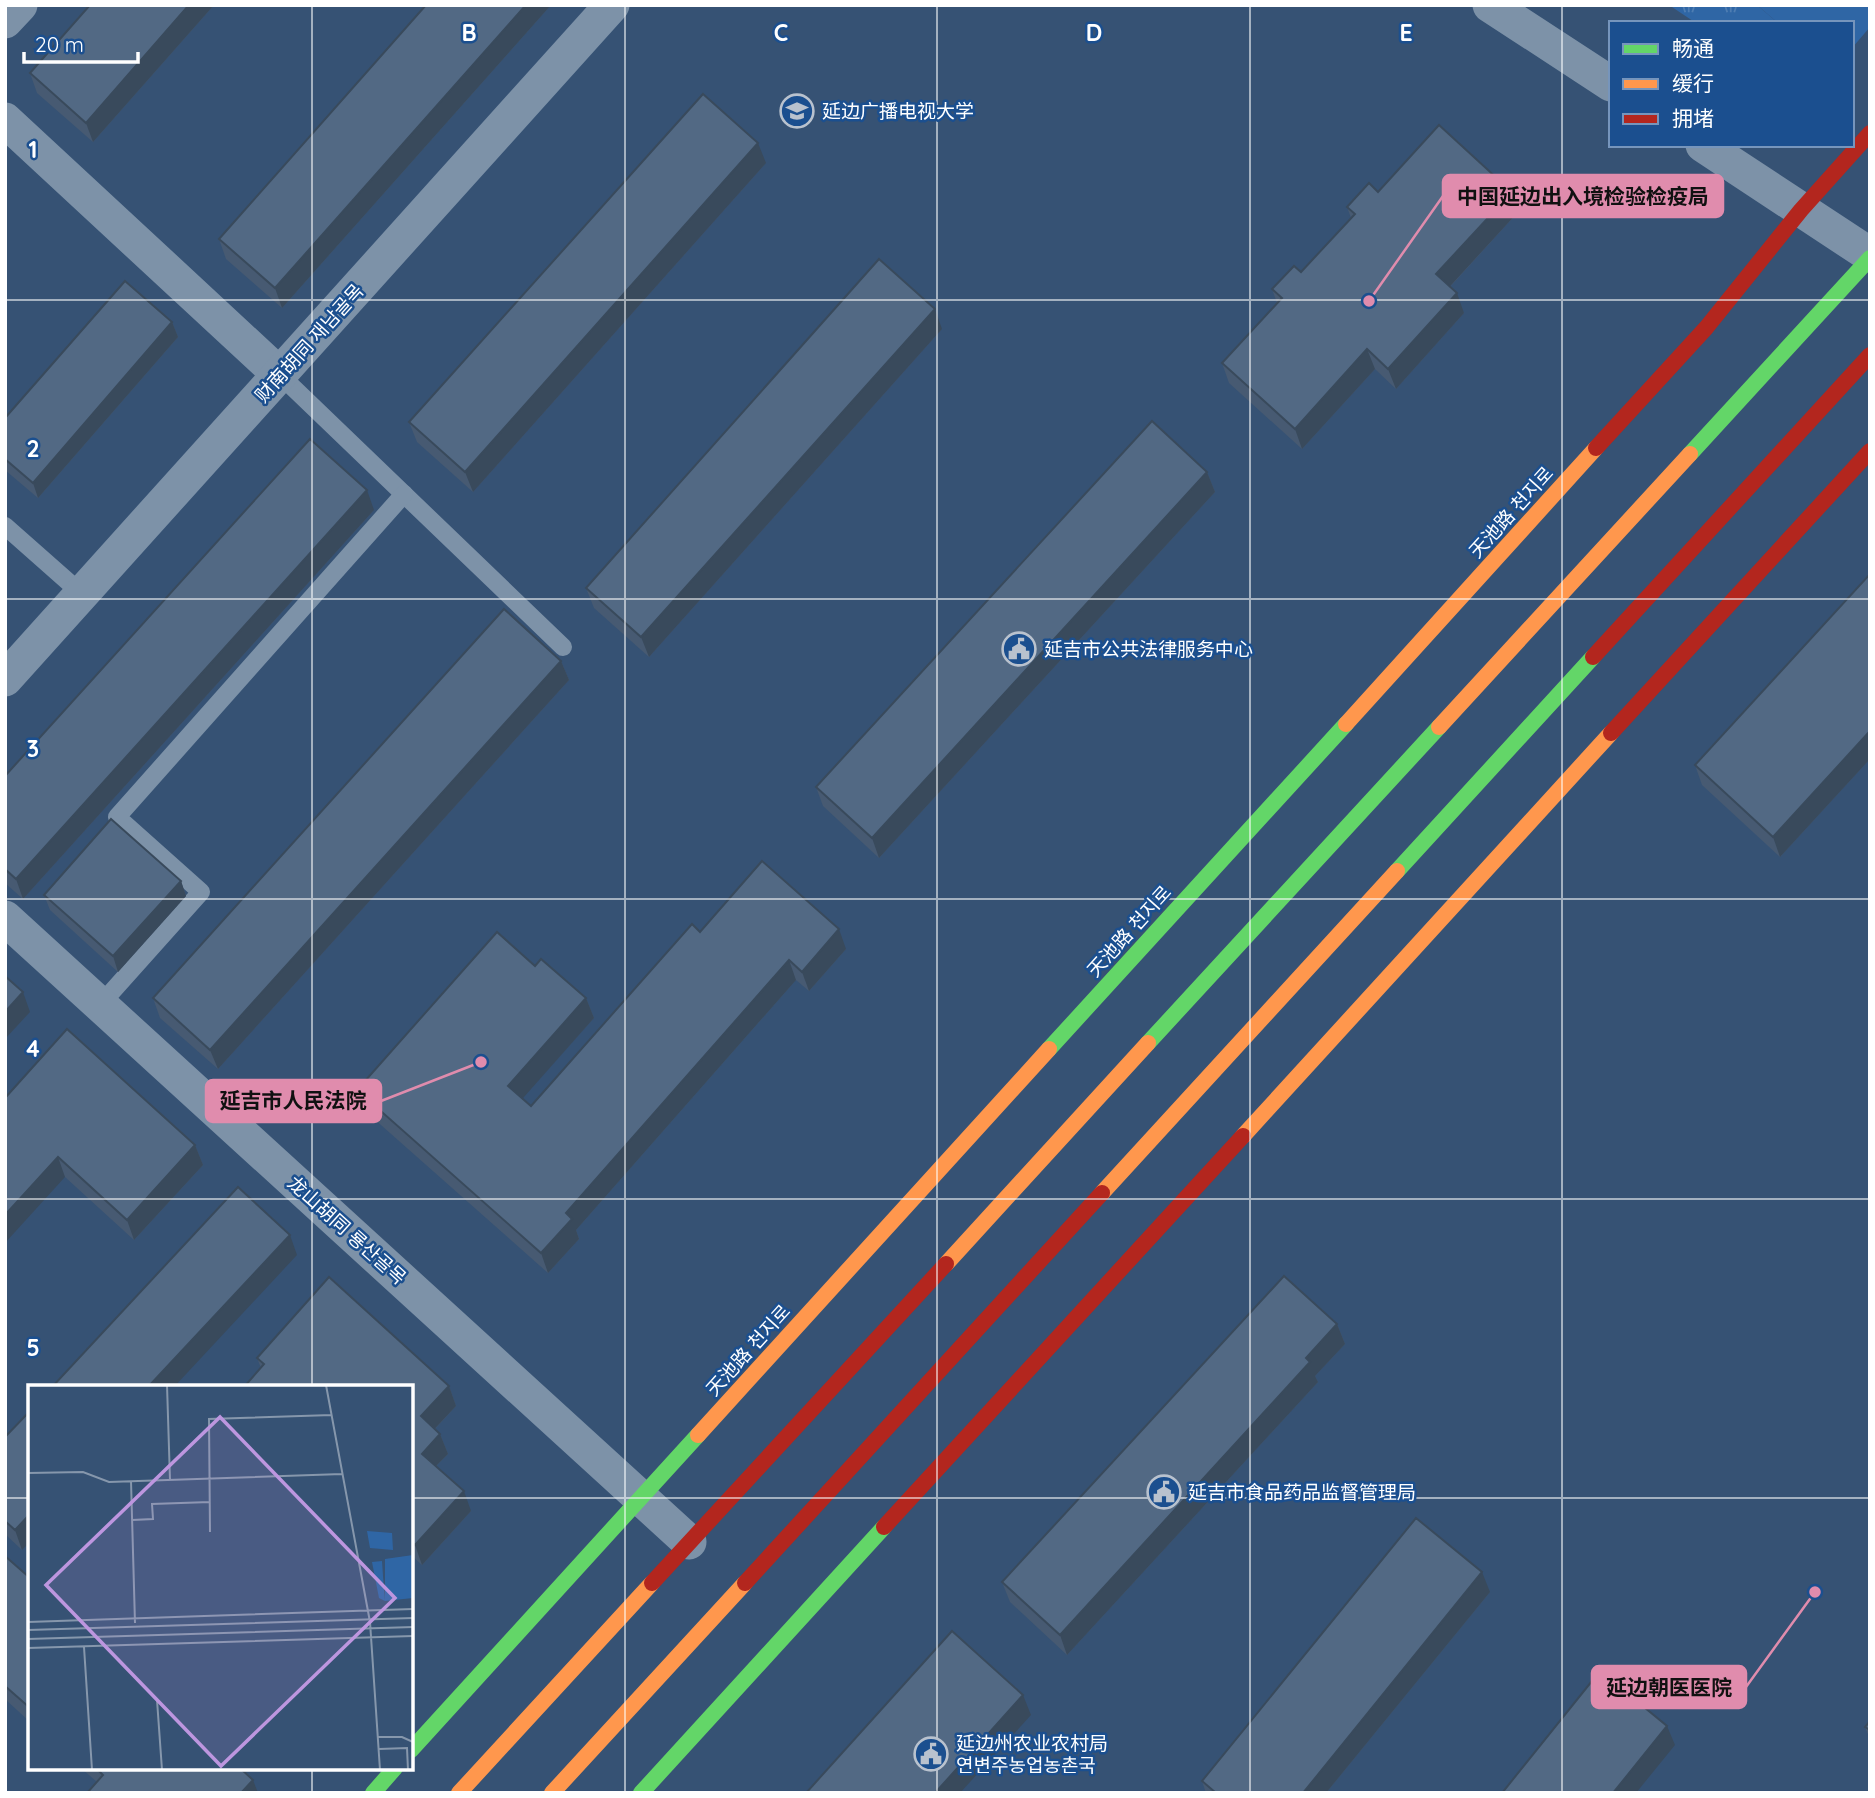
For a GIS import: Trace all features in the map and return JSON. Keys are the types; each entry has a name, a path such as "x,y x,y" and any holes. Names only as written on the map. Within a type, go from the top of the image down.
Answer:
{"street":[{"path":"5,21 20,5"},
{"name":"财南胡同 재남골목","path":"5,679 612,5"},
{"path":"1490,5 1609,84"},
{"path":"5,120 280,375"},
{"name":"天池路 천지로","path":"413,1748 1706,328 1801,210 1870,133"},
{"path":"459,1793 1870,257 1706,147"},
{"path":"552,1793 1870,355"},
{"path":"641,1793 1870,451"},
{"name":"龙山胡同 룡산골목","path":"5,918 689,1542"},
{"path":"373,1793 393,1770"}],"lane":[{"path":"280,375 563,647"},
{"path":"100,1005 201,892 117,817 404,494"},
{"path":"5,526 82,594"}],"green space":[{"path":"1669,5 1757,5 1776,21 1693,21"},
{"path":"1757,5 1870,5 1870,27 1854,46 1854,21 1776,21"}],"building":[{"path":"90,5 189,5 86,123 30,73"},
{"path":"426,5 526,5 275,288 219,239"},
{"path":"703,94 758,143 465,472 409,422"},
{"path":"1439,125 1512,192 1436,274 1457,293 1388,369 1367,349 1295,429 1222,363 1282,298 1272,289 1294,266 1301,272 1355,214 1347,207 1369,183 1378,192"},
{"path":"879,259 935,309 641,637 586,588"},
{"path":"125,281 172,322 33,483 5,459 5,418"},
{"name":"延吉市公共法律服务中心","path":"1152,421 1207,472 872,838 816,787"},
{"path":"310,439 367,490 16,879 5,869 5,776"},
{"path":"1870,574 1870,731 1773,837 1695,765"},
{"path":"504,609 561,661 210,1050 153,998"},
{"path":"111,819 181,881 113,956 44,895"},
{"path":"762,861 839,929 802,972 789,960 566,1213 572,1219 541,1253 357,1090 497,932 535,966 541,959 586,998 508,1086 531,1106 692,924 700,932"},
{"path":"5,976 23,992 5,1012"},
{"path":"67,1029 195,1145 127,1220 58,1157 5,1215 5,1098"},
{"path":"238,1187 290,1235 150,1385 54,1385"},
{"name":"延吉市食品药品监督管理局","path":"1284,1276 1337,1324 1306,1358 1310,1362 1060,1635 1002,1582"},
{"path":"329,1277 449,1386 421,1416 440,1434 422,1454 464,1491 415,1545 413,1385 246,1385 264,1364 257,1358"},
{"path":"28,1413 28,1516 15,1530 5,1521 5,1437"},
{"path":"1416,1518 1482,1572 1303,1793 1216,1793 1202,1781"},
{"path":"5,1556 28,1576 28,1706 5,1686"},
{"name":"延边州农业农村局 연변주농업농촌국","path":"952,1631 1023,1695 935,1793 806,1793"},
{"path":"1600,1671 1667,1726 1613,1793 1502,1793"},
{"path":"98,1770 242,1770 253,1780 241,1793 87,1793 103,1775"}],"traffic: fast":[{"path":"1690,454 1870,258"},
{"path":"1397,871 1593,657"},
{"path":"1049,1049 1346,724"},
{"path":"1148,1043 1439,727"},
{"path":"413,1748 698,1435"},
{"path":"641,1793 884,1527"},
{"path":"373,1793 393,1770"}],"traffic: slow":[{"path":"1346,724 1596,448"},
{"path":"1439,727 1690,454"},
{"path":"1243,1136 1611,733"},
{"path":"1102,1193 1397,871"},
{"path":"946,1264 1148,1043"},
{"path":"698,1435 1049,1049"},
{"path":"459,1793 652,1583"},
{"path":"552,1793 745,1583"}],"traffic: jam":[{"path":"1596,448 1706,328 1801,210 1870,133"},
{"path":"1593,657 1870,355"},
{"path":"1611,733 1870,451"},
{"path":"884,1527 1243,1136"},
{"path":"745,1583 1102,1193"},
{"path":"652,1583 946,1264"}],"place":[{"name":"延边广播电视大学","path":"797,111"},
{"name":"中国延边出入境检验检疫局","path":"1369,301"},
{"name":"延吉市公共法律服务中心","path":"1019,649"},
{"name":"延吉市人民法院","path":"481,1062"},
{"name":"延吉市食品药品监督管理局","path":"1164,1492"},
{"name":"延边朝医医院","path":"1815,1592"},
{"name":"延边州农业农村局 연변주농업농촌국","path":"931,1754"}]}
